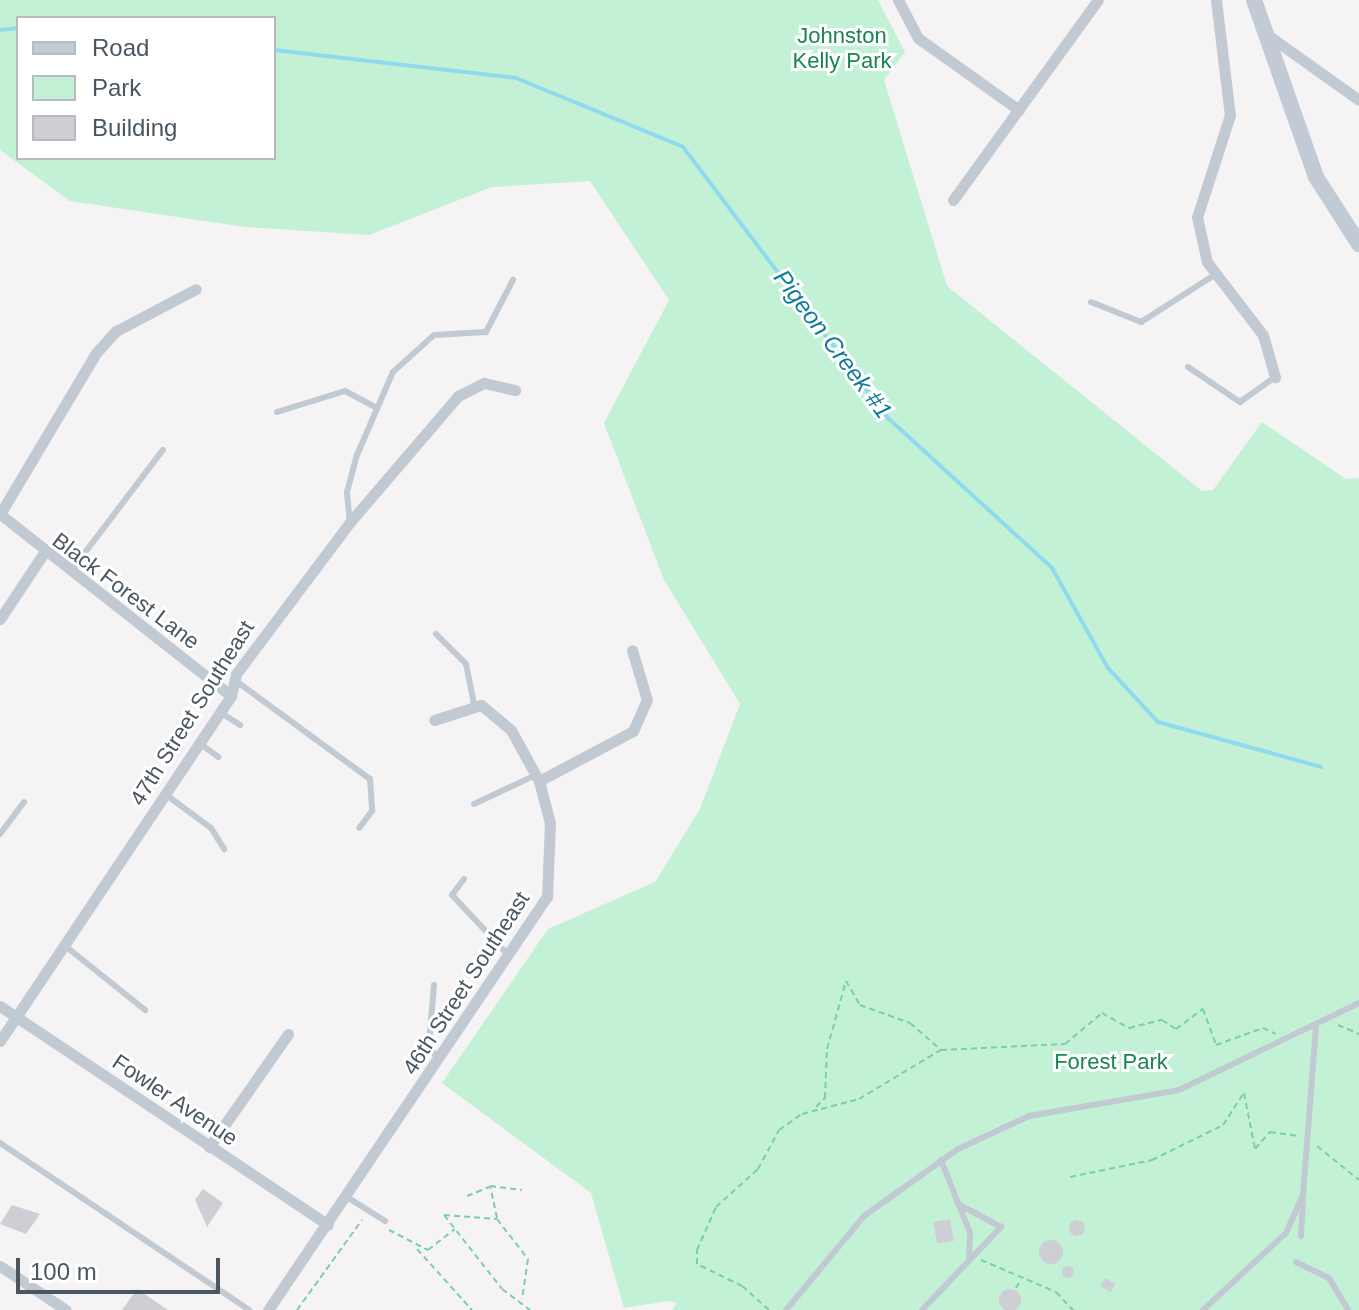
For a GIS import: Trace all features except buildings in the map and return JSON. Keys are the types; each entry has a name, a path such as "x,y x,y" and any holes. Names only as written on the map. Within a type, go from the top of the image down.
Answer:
{"main road":[{"path":"1254,0 1288,108 1316,177 1359,244"}],"street":[{"path":"898,0 918,38 1019,110"},
{"path":"953,200 1098,0"},
{"path":"1216,0 1230,115 1197,217 1216,274 1263,335 1275,377"},
{"path":"1263,32 1359,100"},
{"path":"0,514 96,353 116,331 196,289"},
{"name":"47th Street Southeast","path":"0,1041 231,696 236,681 350,522 458,396 484,383 515,390"},
{"name":"Black Forest Lane","path":"0,514 43,554 231,696"},
{"path":"0,619 43,554"},
{"path":"538,778 633,731 647,700 632,650"},
{"path":"434,720 474,704"},
{"name":"46th Street Southeast","path":"268,1310 541,910 554,862 538,778 503,722 474,704"},
{"name":"Fowler Avenue","path":"0,1006 328,1225"},
{"path":"209,1147 288,1034"},
{"path":"0,1266 66,1310"}],"lane":[{"path":"1091,302 1141,322 1216,274"},
{"path":"350,522 347,492 373,406 416,346 434,335 486,332 513,280"},
{"path":"1188,367 1240,402 1275,377"},
{"path":"277,412 345,391 373,406"},
{"path":"69,574 163,450"},
{"path":"436,634 466,664 474,704"},
{"path":"236,681 370,779 372,811 359,828"},
{"path":"220,712 240,725"},
{"path":"199,743 218,757"},
{"path":"474,804 538,778"},
{"path":"165,794 211,828 224,849"},
{"path":"0,834 24,802"},
{"path":"464,879 452,895 510,957"},
{"path":"64,945 145,1010"},
{"path":"434,985 429,1045 439,1063"},
{"path":"786,1310 864,1216 941,1160 1029,1116 1179,1090 1359,1003"},
{"path":"1301,1236 1316,1026"},
{"path":"0,1143 249,1310"},
{"path":"941,1160 970,1233 969,1257"},
{"path":"1203,1310 1286,1233 1303,1195"},
{"path":"347,1197 382,1222"},
{"path":"922,1310 969,1257 1001,1227 958,1204"},
{"path":"1296,1262 1329,1278 1348,1310"}],"path":[{"path":"769,1310 742,1286 697,1264 697,1250 716,1207 758,1169 779,1130 825,1098 827,1049 846,981 860,1005 910,1023 941,1050"},
{"path":"813,1109 859,1099 941,1050 1065,1044 1102,1013 1129,1028 1162,1020 1176,1029 1203,1009 1216,1045 1263,1028 1282,1040"},
{"path":"1325,1021 1359,1034"},
{"path":"1070,1177 1117,1171 1179,1147 1223,1125 1244,1093 1255,1149 1283,1129 1307,1140 1359,1180"},
{"path":"490,1186 497,1219 528,1259 522,1299"},
{"path":"467,1196 490,1186 522,1190"},
{"path":"297,1310 366,1215"},
{"path":"497,1219 444,1215 502,1289 522,1299 530,1310"},
{"path":"382,1222 417,1248 472,1310"},
{"path":"417,1248 428,1250 455,1229"},
{"path":"969,1257 1056,1292 1073,1310"},
{"path":"1016,1288 1022,1278"}],"green space":[{"path":"0,0 878,0 905,52 884,80 947,286 1202,491 1213,490 1262,422 1346,479 1359,478 1359,1310 672,1310 677,1303 668,1301 624,1308 591,1193 442,1083 548,929 655,882 700,809 740,704 664,580 604,423 669,300 590,181 492,187 369,235 245,227 70,201 0,150"}],"waterway":[{"name":"Pigeon Creek #1","path":"0,30 16,28"},
{"name":"Pigeon Creek #1","path":"276,50 516,78 683,147 888,418 1052,568 1108,668 1158,722 1321,767"}],"park label":[{"name":"Johnston Kelly Park","path":"842,48"},
{"name":"Forest Park","path":"1111,1062"}]}
